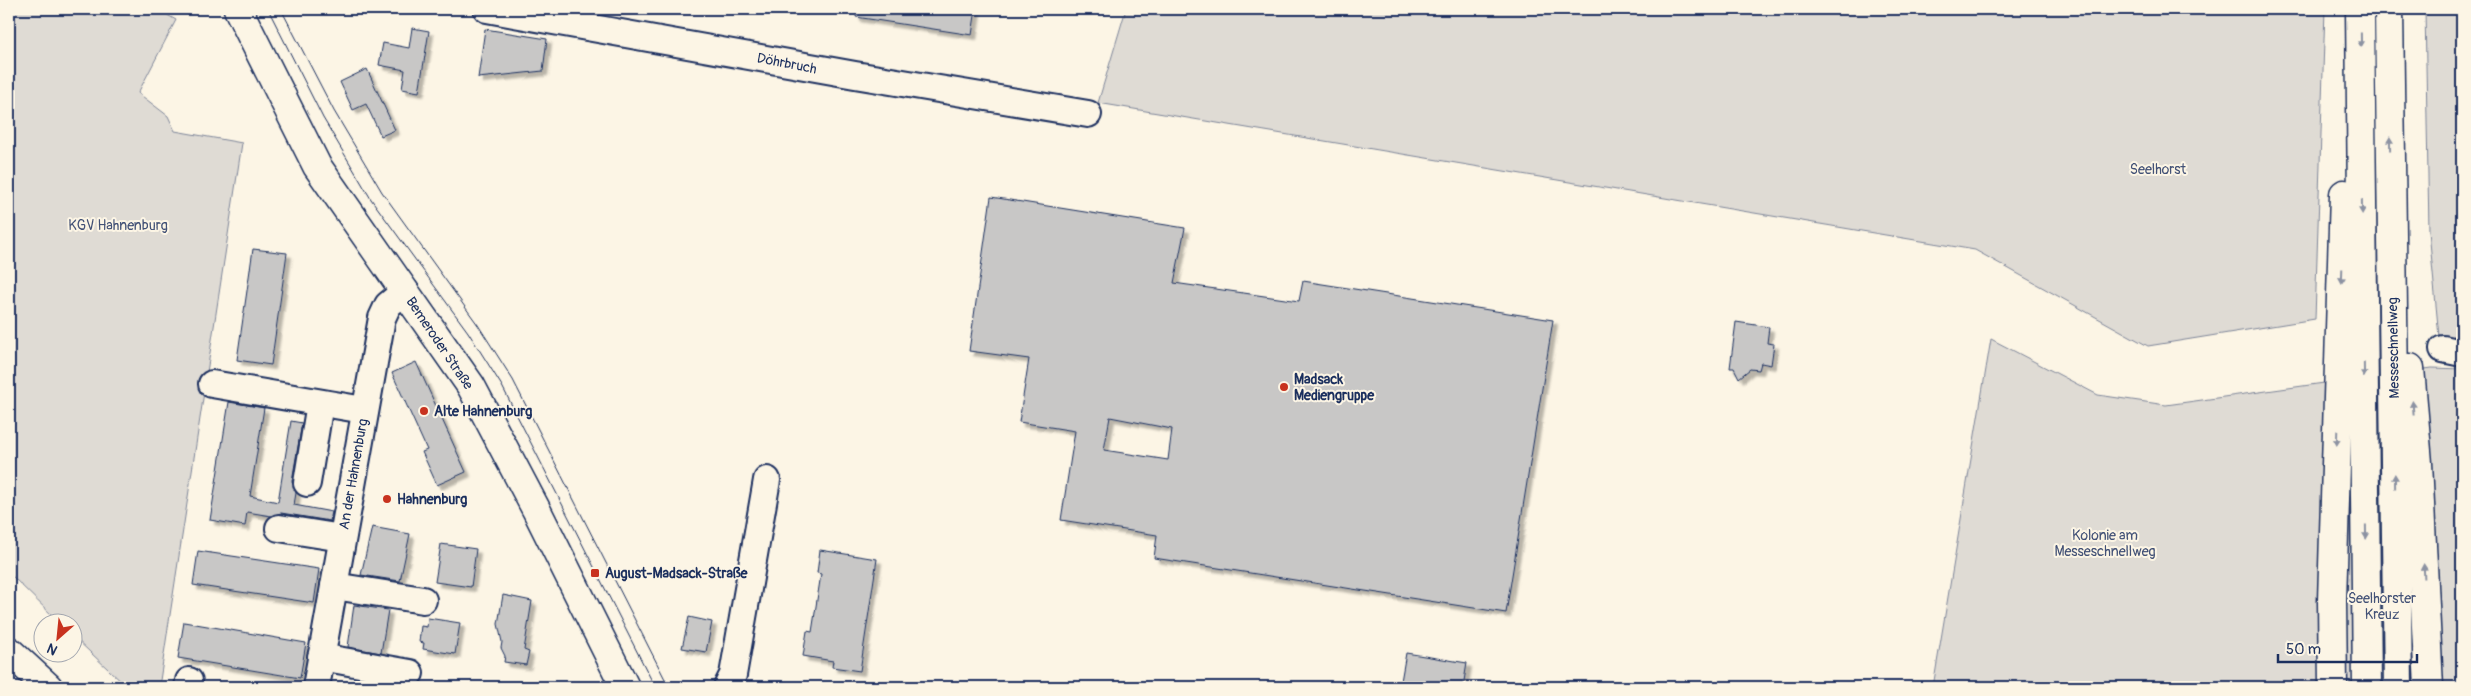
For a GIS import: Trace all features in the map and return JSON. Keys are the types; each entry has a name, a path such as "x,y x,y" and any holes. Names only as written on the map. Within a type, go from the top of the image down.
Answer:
{"main road":[{"name":"Bemeroder Straße","path":"238,9 316,166 471,386 538,511 625,687"},
{"name":"Messeschnellweg","path":"2360,9 2368,687"},
{"name":"Messeschnellweg","path":"2388,9 2398,687"},
{"path":"2333,687 2332,601 2344,190 2361,71"},
{"path":"2391,245 2407,336 2416,444 2429,687"},
{"path":"9,651 48,687"}],"street":[{"name":"Döhrbruch","path":"487,9 515,11 1088,114"},
{"name":"An der Hahnenburg","path":"316,687 364,410 382,318 388,304 405,291"},
{"name":"An der Hahnenburg","path":"212,384 364,410"},
{"path":"307,483 320,403"},
{"path":"727,687 733,676 767,480"},
{"name":"An der Hahnenburg","path":"279,528 342,538"},
{"path":"334,586 423,600"},
{"path":"321,657 410,673"}],"green space":[{"name":"KGV Hahnenburg","path":"9,9 157,9 176,20 138,93 168,116 175,131 242,143 159,687 127,687 82,644 82,614 51,614 9,573"},
{"name":"Seelhorst","path":"1126,9 2325,9 2315,319 2148,346 1975,250 1098,103"},
{"path":"2425,9 2462,9 2462,341 2439,337 2429,231"},
{"name":"Kolonie am Messeschnellweg","path":"1991,339 2098,395 2166,405 2432,368 2462,369 2462,687 1933,687"}],"building":[{"path":"857,9 976,9 972,35 856,17"},
{"path":"412,28 429,31 419,92 402,89 405,70 379,65 383,43 409,48"},
{"path":"485,29 547,39 543,71 478,78"},
{"path":"367,69 395,130 381,136 366,104 353,110 340,82"},
{"name":"Madsack Mediengruppe","path":"991,197 1185,228 1174,283 1299,301 1303,281 1553,320 1506,613 1154,558 1157,535 1061,520 1075,431 1019,422 1029,359 969,351","holes":["1110,417 1172,429 1168,460 1104,450"]},
{"path":"253,249 287,253 271,365 237,360"},
{"path":"1736,322 1769,327 1767,343 1774,344 1771,365 1761,363 1759,370 1750,369 1739,378 1734,368 1730,368"},
{"name":"Alte Hahnenburg","path":"416,362 466,472 437,485 422,452 427,450 392,373"},
{"path":"229,402 264,408 250,496 278,502 291,421 302,423 292,481 296,493 294,505 332,512 330,521 281,513 271,516 247,512 245,526 210,520"},
{"path":"372,527 410,534 400,581 361,575"},
{"path":"441,544 476,549 471,587 435,582"},
{"path":"820,550 877,559 860,671 832,667 833,661 803,656 807,631 812,632 821,574 817,573"},
{"path":"198,551 319,569 314,603 193,585"},
{"path":"503,595 532,601 524,650 529,652 526,665 504,662 505,656 501,648 502,642 498,624"},
{"path":"354,605 388,610 381,653 348,647"},
{"path":"689,617 712,622 706,652 682,648"},
{"path":"428,618 460,623 455,654 423,649 424,643 419,642 421,626 427,627"},
{"path":"184,622 306,643 300,678 178,658"},
{"path":"1406,653 1467,663 1463,687 1400,687"}],"tram line":[{"path":"268,9 323,118 371,199 468,332 502,386 655,687"},
{"path":"281,9 334,111 382,192 478,325 513,380 669,687"}],"place":[{"name":"Madsack Mediengruppe","path":"1284,387"},
{"name":"Alte Hahnenburg","path":"424,411"},
{"name":"Hahnenburg","path":"387,499"},
{"name":"August-Madsack-Straße","path":"595,573"}],"park label":[{"name":"Seelhorster Kreuz","path":"2382,606"}]}
